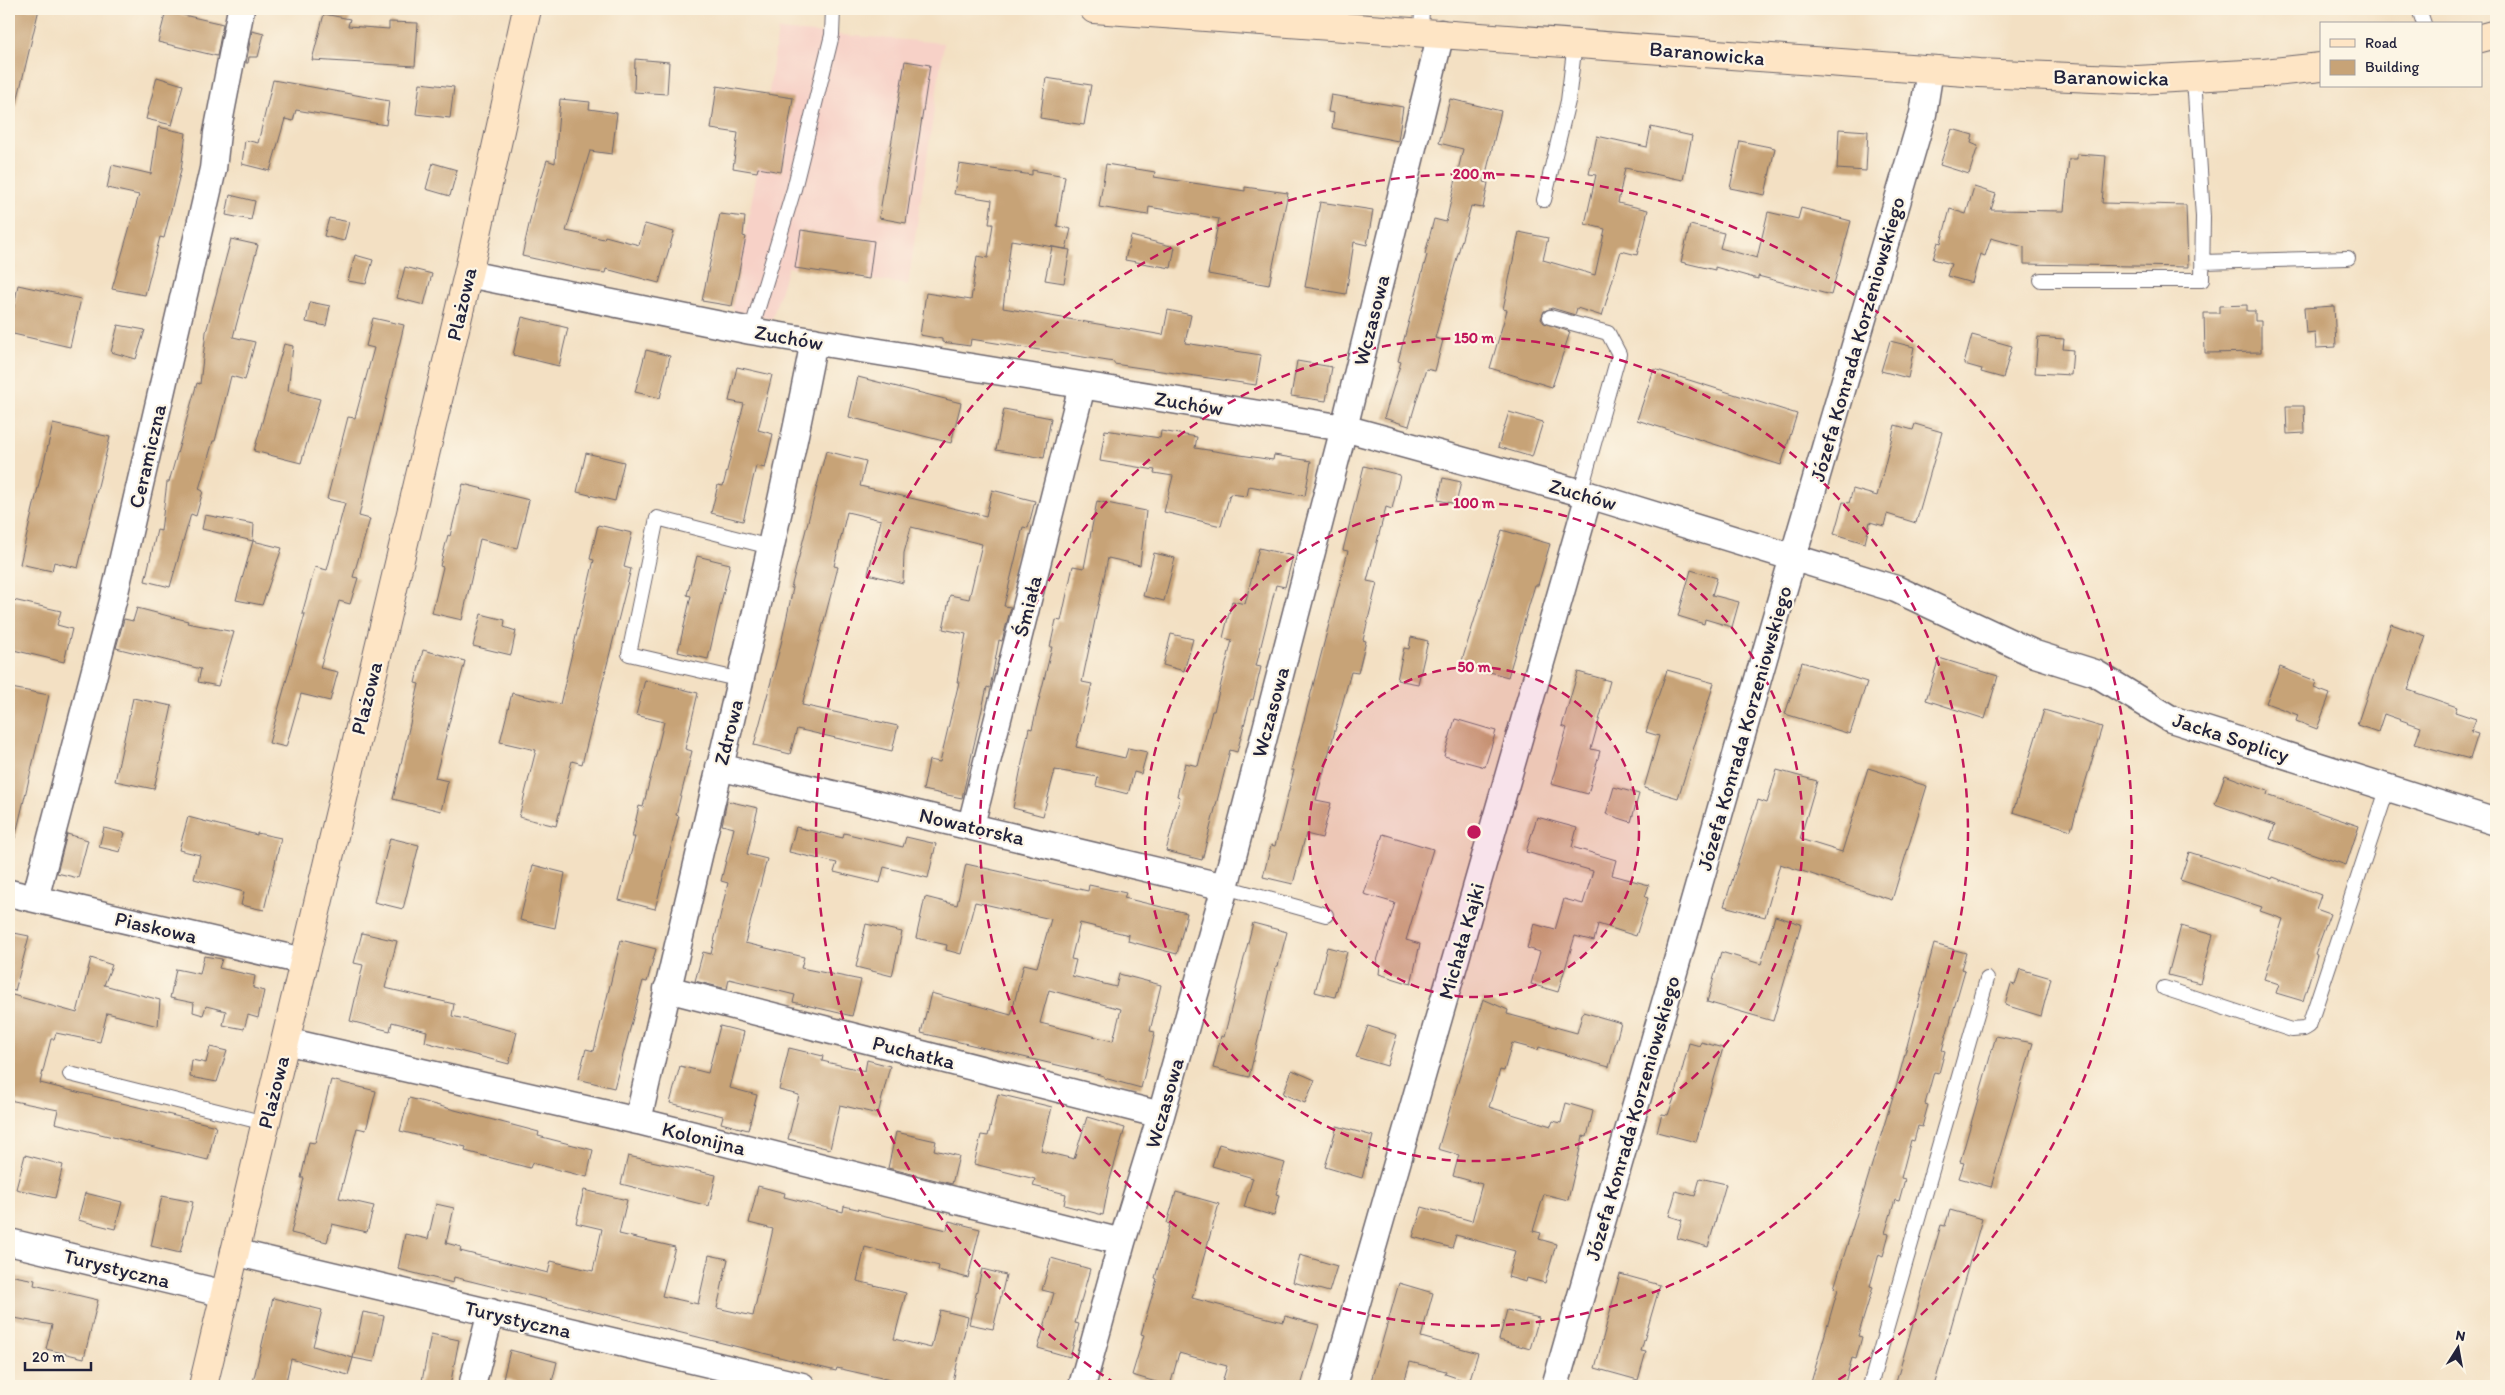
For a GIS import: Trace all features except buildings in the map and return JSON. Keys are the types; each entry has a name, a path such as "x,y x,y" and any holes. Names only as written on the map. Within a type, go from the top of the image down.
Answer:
{"street":[{"name":"Ceramiczna","path":"35,899 131,524 213,169 217,133 241,9"},
{"name":"Plażowa","path":"203,1386 468,274 527,9"},
{"name":"Baranowicka","path":"1094,9 1316,16 1428,24 1575,42 1930,70 2137,80 2194,78 2320,67"},
{"name":"Wczasowa","path":"1082,1386 1225,887 1344,428 1428,24"},
{"path":"2482,38 2496,34"},
{"name":"Józefa Konrada Korzeniowskiego","path":"1555,1386 1793,557 1923,114 1930,70"},
{"name":"Zuchów","path":"468,274 750,331 1344,428 1584,494 1896,589"},
{"name":"Zdrowa","path":"638,1121 667,989 741,680 814,341"},
{"name":"Śmiała","path":"971,825 1082,386"},
{"name":"Michała Kajki","path":"1333,1386 1584,494"},
{"name":"Jacka Soplicy","path":"1896,589 2035,654 2095,673 2171,719 2496,822"},
{"name":"Nowatorska","path":"719,767 971,825 1225,887"},
{"name":"Piaskowa","path":"9,893 303,961"},
{"name":"Puchatka","path":"667,989 1161,1115"},
{"name":"Kolonijna","path":"285,1041 638,1121 1122,1242"},
{"name":"Turystyczna","path":"9,1242 225,1294"},
{"name":"Turystyczna","path":"234,1252 491,1312 776,1383 802,1386"},
{"path":"472,1386 491,1312"}],"lane":[{"path":"750,331 794,189 832,35 833,9"},
{"path":"2419,9 2423,22"},
{"path":"1544,200 1568,101 1575,42"},
{"path":"2041,280 2202,280 2203,217 2194,78"},
{"path":"2202,262 2348,258"},
{"path":"1550,317 1608,333 1619,354 1584,494"},
{"path":"741,680 629,654 658,518 770,547"},
{"path":"2164,988 2292,1030 2304,1029 2309,1026 2388,787"},
{"path":"1225,887 1326,915"},
{"path":"1870,1386 1987,979"},
{"path":"70,1074 265,1123"}],"shaded area":[{"path":"778,30 944,43 908,285 869,279 874,241 801,230 795,268 788,267 772,319 734,312 732,306 757,172"}]}
